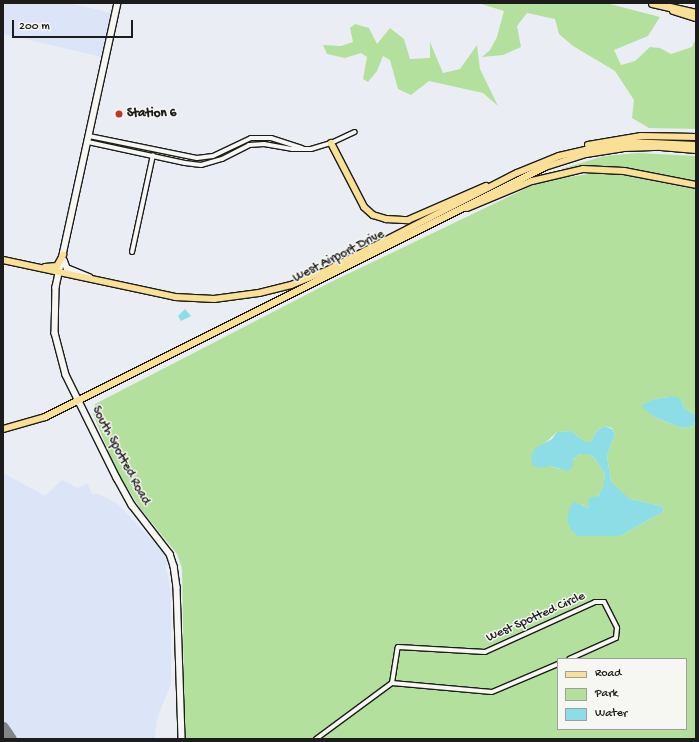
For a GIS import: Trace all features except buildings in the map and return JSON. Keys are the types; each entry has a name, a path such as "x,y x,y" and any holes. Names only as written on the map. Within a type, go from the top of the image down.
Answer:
{"highway":[{"path":"652,3 696,13"}],"main road":[{"name":"South Spotted Road","path":"118,3 55,295 55,333 62,364 78,400 126,494 166,547 174,566 177,586 182,739"},
{"path":"647,3 696,18"},
{"path":"542,162 576,148 620,138 696,137"},
{"name":"West Airport Drive","path":"3,260 157,295 192,298 232,297 281,288 324,272 542,162 573,152 618,143 652,142 696,145"},
{"path":"331,143 364,206 373,215 392,221 408,220 478,189 506,179"},
{"name":"West Airport Drive","path":"3,429 39,419 530,173 571,158 631,147 696,150"},
{"path":"432,222 532,182 583,169 624,172 696,185"},
{"path":"38,268 55,266 64,255"},
{"path":"64,255 67,268 97,282"}],"street":[{"path":"88,139 194,165 207,164 255,144 292,149 317,148 355,132"},
{"path":"88,139 192,158 206,157 254,137 271,138 302,148"},
{"path":"254,137 255,144"},
{"path":"132,252 154,150"},
{"path":"206,157 207,164"},
{"name":"West Spotted Circle","path":"392,683 398,647 485,652 595,602 604,602 617,628 616,638 571,658"},
{"path":"316,739 392,683 492,692 557,664"}],"shaded area":[{"path":"3,3 69,3 112,13 102,57 3,34"},
{"path":"3,473 45,496 62,480 78,488 87,483 93,495 97,493 119,505 166,555 168,559 165,570 167,571 171,594 171,684 157,719 155,739 3,739"}],"green space":[{"path":"478,3 606,3 660,17 648,36 614,50 621,65 635,61 650,47 660,48 671,54 692,47 696,38 696,129 649,128 632,118 634,100 615,71 573,46 559,34 555,19 527,13 517,26 521,47 503,55 482,57 490,50 497,37 504,11"},
{"path":"355,24 369,28 377,44 390,28 404,39 410,59 430,58 430,42 443,73 460,69 477,45 480,69 498,106 483,93 429,81 411,95 398,89 390,60 383,56 377,71 368,82 363,79 367,57 361,53 345,58 327,54 323,45 341,46 353,42 350,28"},
{"path":"638,153 696,156 696,182 608,166 561,169 604,156"},
{"path":"596,173 623,175 696,189 696,416 684,408 682,401 668,397 654,399 654,417 682,428 694,426 696,419 696,739 185,739 182,568 177,554 140,508 116,470 93,414 95,404 329,283 529,187 548,180","holes":["604,426 612,428 615,434 607,456 611,482 620,493 630,499 662,506 664,511 620,536 605,536 581,504 587,508 604,488 605,474 594,457 588,454 580,454 560,469 550,466 544,444 557,432 571,431 585,442 591,442 596,432"]}],"water":[{"path":"185,309 191,316 181,321 178,316"},
{"path":"676,396 682,401 684,408 696,416 694,426 682,428 654,417 641,406 654,399"},
{"path":"604,426 612,429 615,434 607,456 611,482 630,499 662,506 664,511 620,536 578,536 572,531 567,521 570,506 575,502 588,508 589,498 598,496 603,488 605,474 594,457 588,454 580,454 573,459 573,466 568,471 550,466 541,468 533,466 531,458 534,449 552,439 557,432 571,431 585,442 591,442 596,432"}],"taxiway":[{"path":"3,727 11,739"}],"place":[{"name":"Station 6","path":"119,114"}]}
